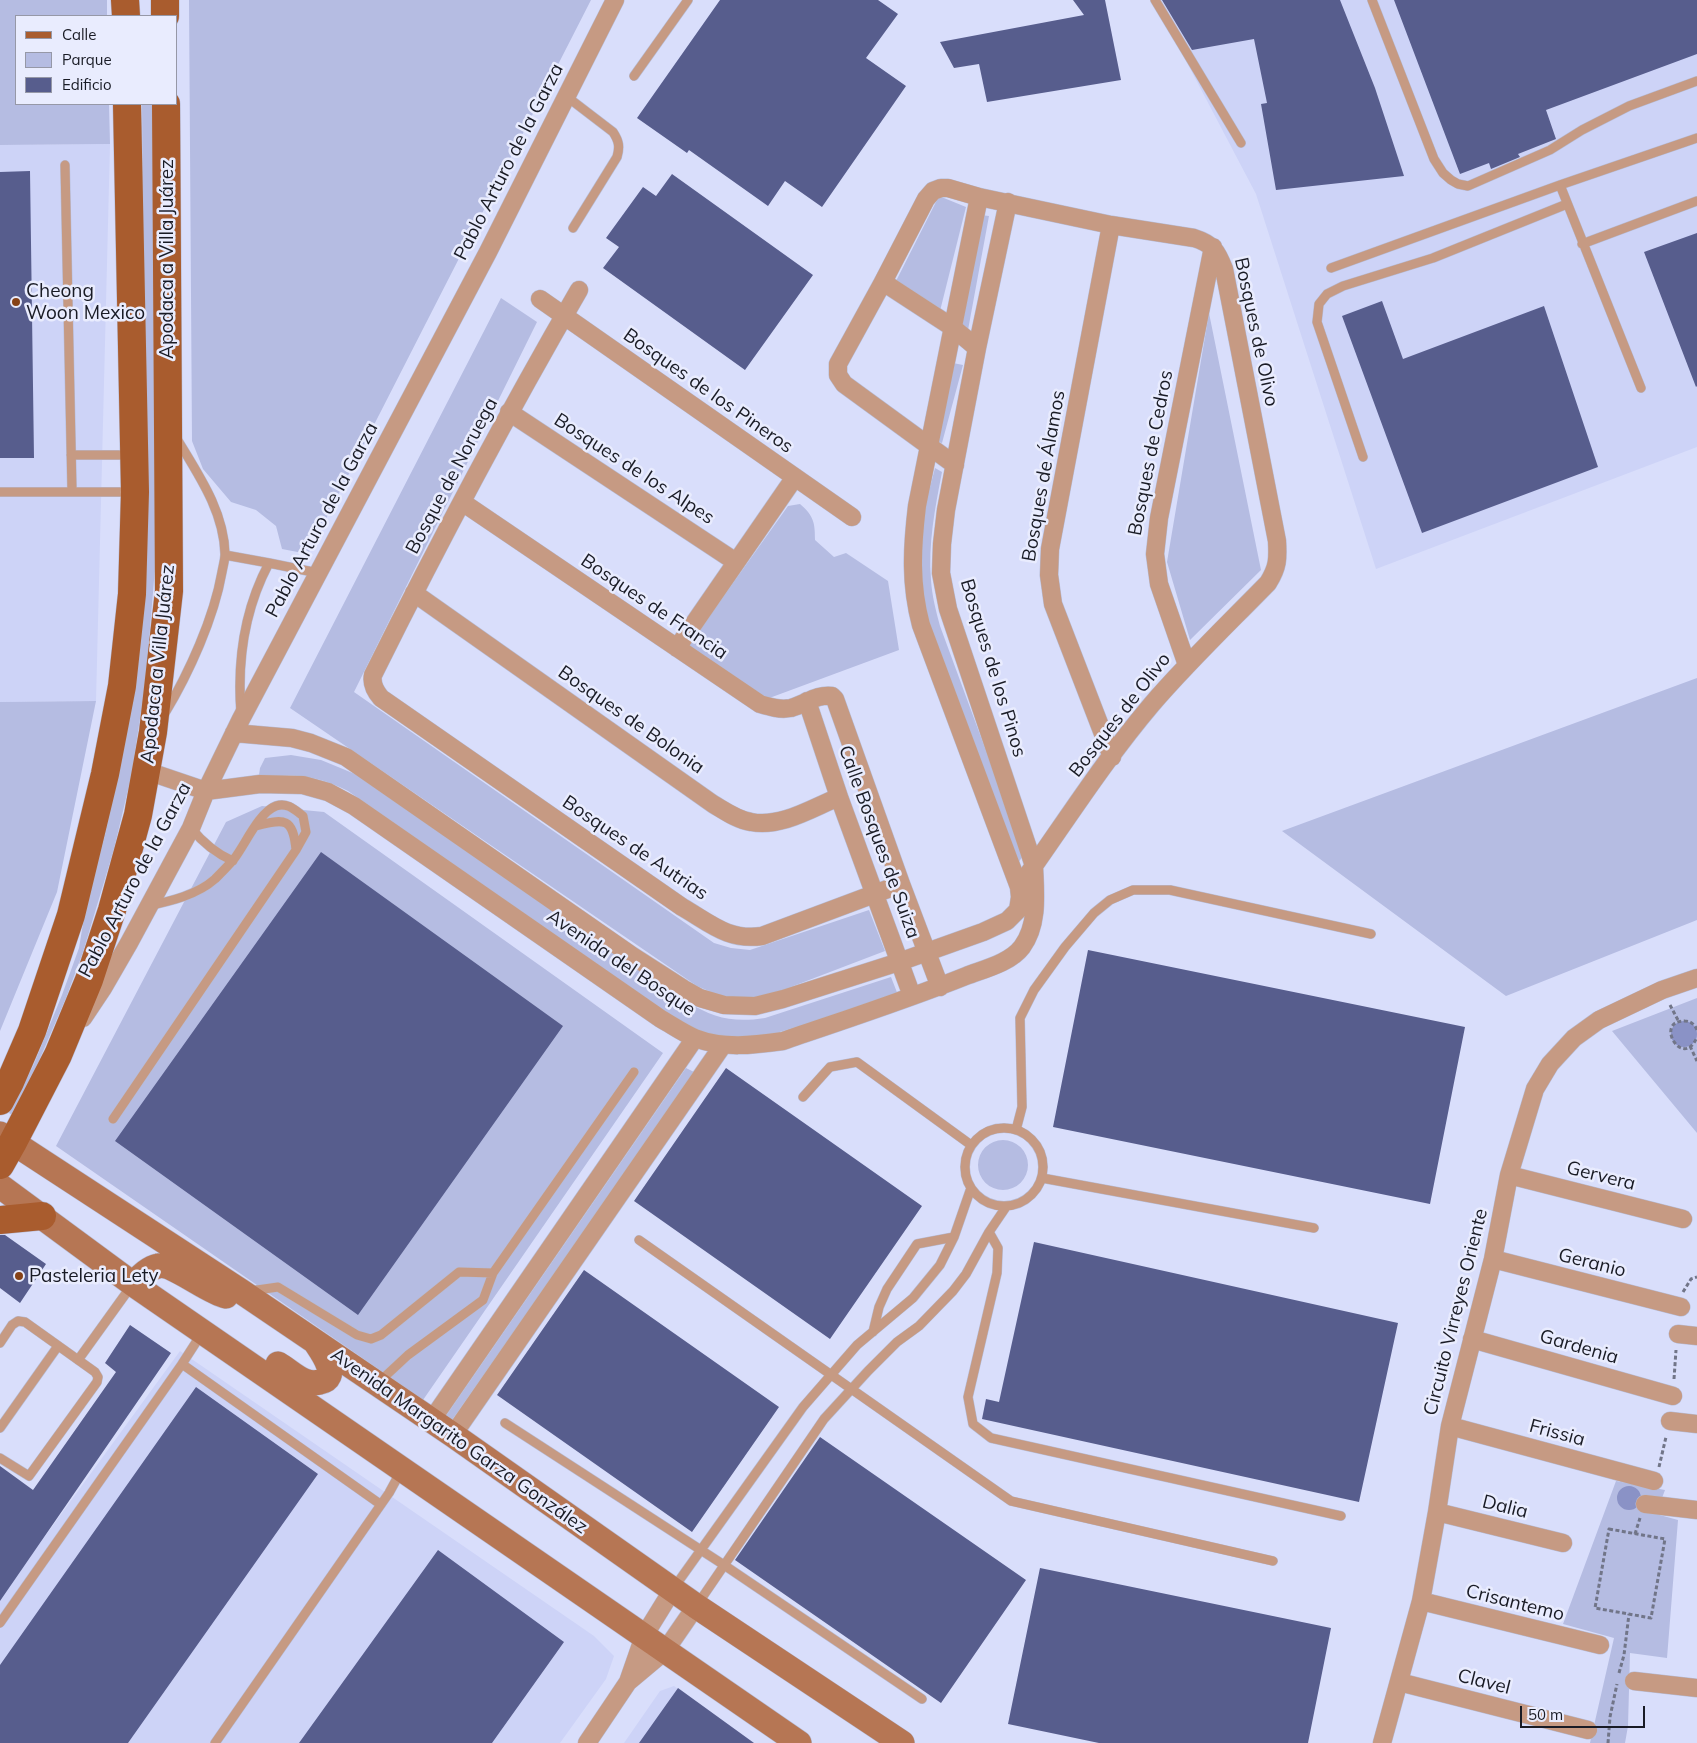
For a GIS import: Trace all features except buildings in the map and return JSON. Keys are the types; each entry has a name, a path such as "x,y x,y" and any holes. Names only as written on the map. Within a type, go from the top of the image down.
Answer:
{"main road":[{"path":"126,0 126,15"},
{"path":"165,0 165,15"},
{"name":"Apodaca a Villa Juárez","path":"3,1088 32,1031 72,916 105,774 122,686 132,594 135,492 127,105"},
{"name":"Apodaca a Villa Juárez","path":"0,1165 7,1138 58,1055 89,980 112,910 138,815 147,771 170,591 166,105"},
{"name":"Avenida Margarito Garza González","path":"7,1138 242,1292 453,1435 696,1606 902,1743"},
{"path":"0,1186 133,1284 799,1743"},
{"path":"0,1220 42,1216"},
{"path":"133,1284 147,1272 160,1265 170,1267 218,1294 228,1297 242,1292"},
{"path":"195,1327 205,1322 221,1325 305,1382 315,1383 324,1381 330,1376 327,1361 315,1342"}],"street":[{"name":"Pablo Arturo de la Garza","path":"58,1055 103,988 191,828 206,791 238,726 488,252 615,0"},
{"name":"Bosques de Olivo","path":"955,465 844,384 838,375 838,364 926,199 933,191 948,188 1111,224 1194,238 1213,247 1224,269 1277,541 1278,558 1276,571 1268,583 1186,665 1151,706 1019,887"},
{"path":"979,196 917,506 912,547 913,579 916,607 921,625 1019,887"},
{"name":"Bosques de los Pinos","path":"1008,202 977,348 946,510 941,573 948,609 1034,866 1035,910 1028,938"},
{"name":"Bosques de Álamos","path":"1111,224 1050,549 1049,575 1053,604 1112,757"},
{"name":"Bosques de Cedros","path":"1186,665 1159,584 1154,554 1156,535 1213,247"},
{"path":"883,282 952,327 977,348"},
{"name":"Bosque de Noruega","path":"373,686 373,675 414,593 509,412 579,290"},
{"name":"Bosques de los Pineros","path":"540,299 852,517"},
{"name":"Bosques de los Alpes","path":"509,412 736,562"},
{"path":"677,648 795,477"},
{"name":"Bosques de Francia","path":"462,502 760,704 774,709 790,708 819,696 832,696"},
{"name":"Bosques de Bolonia","path":"414,593 705,798 735,817 750,822 767,824 782,821 839,797"},
{"name":"Bosques de Autrias","path":"373,686 381,698 674,901 727,934 748,938 762,936 901,884"},
{"name":"Calle Bosques de Suiza","path":"832,696 838,703 901,884 940,987"},
{"name":"Calle Bosques de Suiza","path":"807,701 839,797 912,996"},
{"name":"Avenida del Bosque","path":"238,726 311,743 346,757 631,955 700,998 724,1005 755,1006 783,999 899,962 983,932 1007,921 1018,910 1019,887"},
{"path":"147,771 206,791"},
{"name":"Avenida del Bosque","path":"206,791 260,784 286,784 303,785 328,792 362,812 661,1019 695,1038 723,1045 757,1045 783,1041 940,987 1008,958 1018,952 1028,938"},
{"name":"Circuito Virreyes Oriente","path":"1382,1743 1421,1601 1450,1426 1492,1260 1509,1175 1535,1090 1550,1064 1574,1038 1599,1020 1662,990 1697,978"},
{"path":"431,1421 695,1038"},
{"path":"453,1435 723,1045"},
{"name":"Gervera","path":"1509,1175 1683,1219"},
{"name":"Geranio","path":"1492,1260 1681,1307"},
{"path":"1678,1334 1697,1336"},
{"name":"Gardenia","path":"1472,1339 1674,1396"},
{"path":"1670,1421 1697,1424"},
{"name":"Frissia","path":"1450,1426 1654,1481"},
{"path":"1645,1504 1697,1510"},
{"name":"Dalia","path":"1437,1512 1563,1543"},
{"path":"587,1743 628,1682 644,1636 673,1589"},
{"name":"Crisantemo","path":"1421,1601 1600,1645"},
{"path":"628,1682 665,1651 696,1606"},
{"path":"1634,1681 1697,1688"},
{"name":"Clavel","path":"1399,1682 1588,1730"}],"lane":[{"path":"634,76 688,0"},
{"path":"1155,0 1241,143"},
{"path":"1372,0 1434,159 1443,173 1458,184 1468,186 1511,168 1550,150 1582,130 1629,106 1697,81"},
{"path":"566,96 613,132 617,137 620,147 617,157 573,228"},
{"path":"1330,268 1697,138"},
{"path":"65,165 72,491"},
{"path":"1560,185 1641,388"},
{"path":"1582,244 1697,201"},
{"path":"1363,457 1317,322 1319,304 1327,294 1342,286 1433,258 1567,204"},
{"path":"153,732 186,675 207,625 219,588 225,555 222,537 208,492 168,426"},
{"path":"71,455 134,455"},
{"path":"0,492 135,492"},
{"path":"225,555 318,573"},
{"path":"238,726 244,631 259,582 269,563"},
{"path":"113,1119 296,850 306,832 303,816 290,806 277,806 266,812 232,861 214,880 194,892 148,906"},
{"path":"256,826 275,821 288,824 294,831 296,850"},
{"path":"191,828 205,844 218,854 232,861"},
{"path":"1016,1130 1022,1107 1020,1018 1034,990 1060,955 1094,913 1110,900 1132,890 1170,890 1372,934"},
{"path":"803,1097 830,1067 857,1062 971,1146"},
{"path":"377,1384 408,1355 483,1300 493,1273 634,1072"},
{"path":"1002,1128 1016,1130 1031,1138 1040,1151 1044,1164 1039,1187 1032,1196 1022,1203 1006,1207 984,1202 970,1188 965,1171 967,1152 978,1138 991,1130 1002,1128"},
{"path":"1042,1178 1314,1228"},
{"path":"673,1589 803,1407 857,1345 913,1298 929,1280 940,1265 954,1237 970,1188"},
{"path":"696,1606 824,1419 891,1348 919,1326 953,1291 966,1274 989,1232 1006,1207"},
{"path":"989,1232 998,1248 997,1273 968,1396 973,1424 991,1438 1341,1516"},
{"path":"872,1332 879,1307 887,1289 916,1244 954,1237"},
{"path":"639,1240 1011,1501 1272,1561"},
{"path":"242,1292 278,1288 337,1324 358,1335 371,1339 381,1335 459,1272 493,1273"},
{"path":"78,1360 133,1284"},
{"path":"0,1343 12,1325 18,1321 25,1322 95,1372 98,1377 97,1382 32,1474 26,1476 0,1458"},
{"path":"0,1624 182,1364 195,1327"},
{"path":"0,1428 58,1346"},
{"path":"182,1364 380,1504"},
{"path":"506,1423 724,1565 922,1699"},
{"path":"215,1743 380,1504 402,1469"}],"path":[{"path":"1697,1030 1692,1023 1684,1020 1673,1026 1670,1035 1674,1043 1681,1048 1694,1044 1697,1038"},
{"path":"1690,1046 1697,1061"},
{"path":"1609,1529 1665,1539 1651,1618 1595,1608 1609,1529"}],"shaded area":[{"path":"1154,0 1697,0 1697,447 1376,569 1256,194"},
{"path":"110,144 96,701 0,702 0,145"},
{"path":"1684,1021 1693,1025 1697,1034 1693,1043 1684,1047 1675,1043 1671,1034 1675,1025"},
{"path":"180,1351 594,1636 614,1656 606,1679 560,1743 0,1743 0,1598"},
{"path":"1629,1486 1638,1489 1641,1498 1638,1507 1629,1510 1620,1507 1617,1498 1620,1489"},
{"path":"674,1686 754,1743 624,1743 660,1691"}],"green space":[{"path":"0,0 107,0 107,15 15,15 15,105 109,105 110,144 0,145"},
{"path":"189,0 591,0 308,554 282,549 276,526 256,510 231,502 203,469 192,441"},
{"path":"142,105 154,105 156,556 146,677 132,773 114,849 83,952 66,998 38,1063 12,1115 9,1113 33,1066 79,948 86,905 105,835 125,743 138,642 144,392"},
{"path":"939,196 966,207 940,311 895,283"},
{"path":"981,215 989,216 968,330 961,327"},
{"path":"501,298 537,322 354,692 714,943 731,948 750,950 869,910 885,951 762,998 735,998 718,995 697,986 290,708"},
{"path":"1209,313 1261,570 1190,640 1167,562"},
{"path":"953,363 963,365 942,443 935,441"},
{"path":"935,468 942,472 930,553 934,603 940,626 1024,854 1017,865 930,630 927,616 922,574 922,531"},
{"path":"800,504 813,520 815,540 834,557 846,553 888,581 899,650 764,700 686,649 788,506"},
{"path":"1697,678 1697,920 1506,996 1282,831"},
{"path":"96,701 57,892 0,1031 0,702"},
{"path":"291,755 321,760 355,774 687,1002 706,1012 733,1019 765,1018 891,977 898,995 767,1036 740,1039 694,1032 348,791 315,778 259,775 265,758"},
{"path":"262,806 324,812 663,1053 423,1400 56,1146 226,822"},
{"path":"1697,998 1697,1133 1612,1031"},
{"path":"686,1068 696,1073 447,1427 441,1423"},
{"path":"1003,1140 1012,1142 1023,1151 1028,1165 1026,1174 1017,1185 1003,1190 994,1188 983,1179 978,1165 980,1156 989,1145"},
{"path":"1616,1481 1665,1490 1656,1514 1678,1520 1667,1658 1630,1653 1628,1726 1625,1743 1590,1743 1614,1638 1563,1624"}],"place":[{"name":"Cheong Woon Mexico","path":"16,302"},
{"name":"Pasteleria Lety","path":"19,1276"}]}
